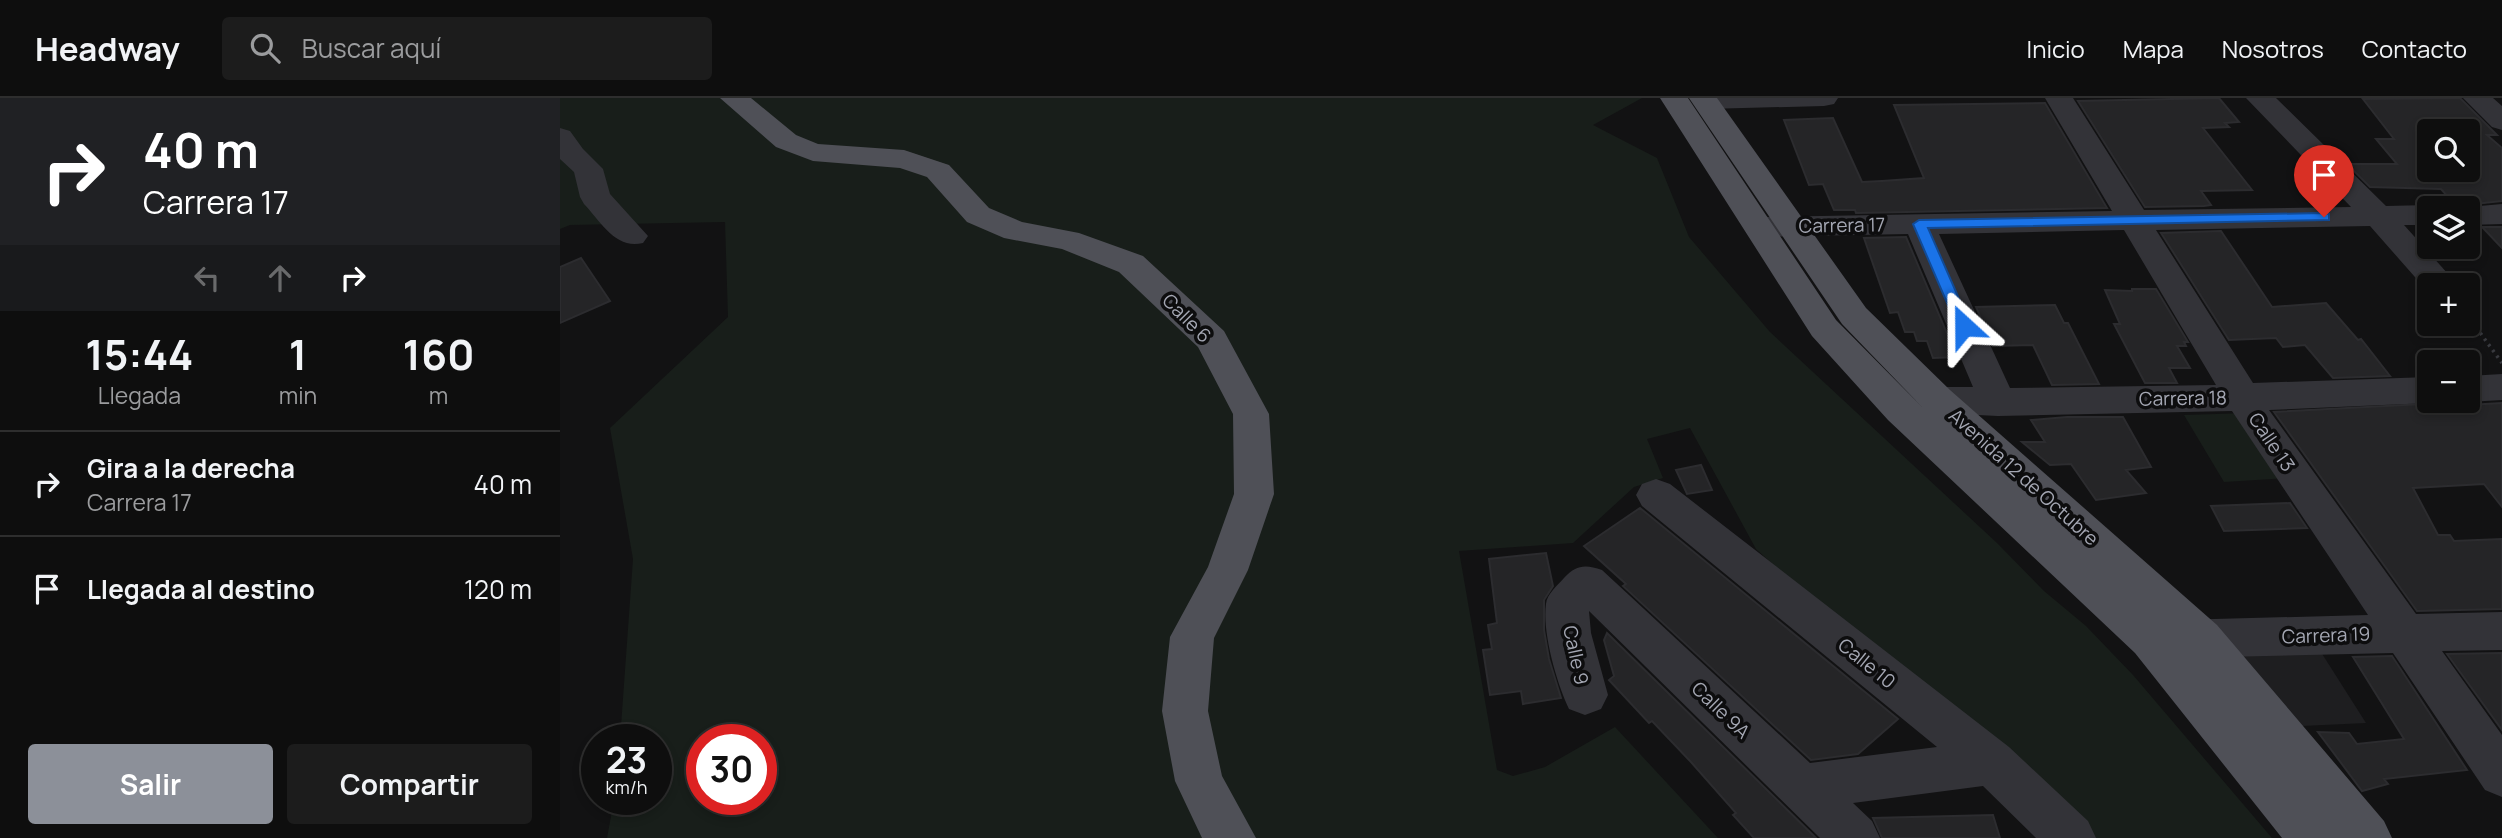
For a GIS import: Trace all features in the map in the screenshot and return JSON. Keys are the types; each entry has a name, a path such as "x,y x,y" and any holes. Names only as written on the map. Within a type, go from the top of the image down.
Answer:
{"main road":[{"name":"Calle 6","path":"734,98 786,141 813,152 904,159 938,171 978,215 1015,231 1068,240 1131,264 1212,340 1251,414 1254,494 1227,570 1192,637 1185,711 1199,781 1221,825 1231,838"},
{"name":"Avenida 12 de Octubre","path":"1694,99 1775,226 1824,328 1901,410 2150,640 2313,838"},
{"name":"Avenida 12 de Octubre","path":"1775,226 1854,316 1937,400 2202,638 2367,838"}],"street":[{"path":"1694,99 1824,98"},
{"name":"Calle 13","path":"2059,98 2243,397 2502,774"},
{"path":"2260,98 2378,216 2430,273"},
{"path":"2477,98 2502,121"},
{"path":"560,137 572,155 588,169 595,197 632,236"},
{"path":"2480,215 2502,214"},
{"name":"Carrera 17","path":"1775,226 2417,215"},
{"path":"1919,224 1998,401"},
{"path":"2480,388 2502,387"},
{"name":"Carrera 18","path":"1937,400 2243,397 2417,390"},
{"name":"Calle 10","path":"1656,495 1992,763 2071,838"},
{"name":"Calle 9","path":"1585,695 1569,633 1567,603 1587,582"},
{"name":"Calle 9A","path":"1587,582 1855,838"},
{"name":"Carrera 19","path":"2150,640 2502,631"},
{"path":"1800,786 1992,763"}],"path":[{"path":"2480,333 2502,363"}],"shaded area":[{"path":"560,98 1642,98 1593,125 1657,158 1689,237 1770,332 1997,543 2044,591 2086,626 2133,675 2272,838 2089,838 1756,549 1690,428 1647,439 1663,478 1634,487 1573,543 1459,551 1497,770 1513,776 1545,767 1615,727 1718,838 607,838 611,815 672,815 672,724 621,724 633,559 610,428 728,317 725,222 570,225 560,229"},
{"path":"2248,413 2290,478 2224,482 2184,415"},
{"path":"2319,649 2366,723 2282,727 2219,653"}],"building":[{"path":"2219,98 2239,122 2225,123 2229,127 2203,128 2252,190 2201,191 2211,205 2204,206 2145,207 2078,101"},
{"path":"2460,98 2497,135 2487,135 2502,148 2502,201 2480,203 2480,196 2447,196 2441,189 2370,187 2347,164 2397,164 2376,139 2394,139 2363,99"},
{"path":"2045,103 2107,208 1856,213 1855,210 1834,210 1823,184 1809,185 1784,120 1833,118 1862,182 1882,181 1924,178 1894,105"},
{"path":"2482,227 2502,227 2502,248"},
{"path":"2221,231 2272,307 2326,303 2358,340 2361,339 2390,376 2333,378 2305,345 2283,347 2276,338 2229,340 2161,233"},
{"path":"1906,237 1957,357 1933,358 1927,341 1917,341 1914,332 1905,332 1898,312 1890,313 1864,238"},
{"path":"581,258 610,301 560,323 560,267"},
{"path":"2156,289 2188,342 2184,342 2186,346 2177,346 2190,368 2169,368 2177,383 2145,383 2114,324 2120,324 2105,290"},
{"path":"2055,305 2064,323 2068,323 2099,384 2052,385 2033,345 1993,346 1976,307"},
{"path":"2502,403 2502,507 2484,484 2413,488 2438,535 2450,535 2454,541 2502,539 2502,609 2417,611 2274,412 2417,404 2417,413 2480,413 2480,404"},
{"path":"2123,417 2151,467 2126,470 2146,493 2096,500 2071,464 2050,465 2022,442 2045,442 2031,420"},
{"path":"1701,465 1712,490 1687,494 1676,470"},
{"path":"2290,503 2307,528 2224,531 2211,506"},
{"path":"1640,508 1898,719 1858,754 1811,760 1623,586 1626,584 1584,546"},
{"path":"1546,553 1553,586 1544,600 1544,630 1549,659 1561,698 1523,704 1521,691 1490,695 1483,650 1492,649 1488,625 1497,623 1489,559"},
{"path":"1607,633 1816,838 1754,838 1691,762 1652,721 1649,723 1609,680 1614,676 1604,640"},
{"path":"2502,653 2502,730 2447,654"},
{"path":"2392,656 2467,770 2384,779 2388,784 2362,791 2318,732 2349,733 2357,744 2404,739 2353,657"},
{"path":"1993,815 2000,838 1882,838 1873,818"}],"route":[{"path":"1964,326 1919,224 2324,217"}]}
